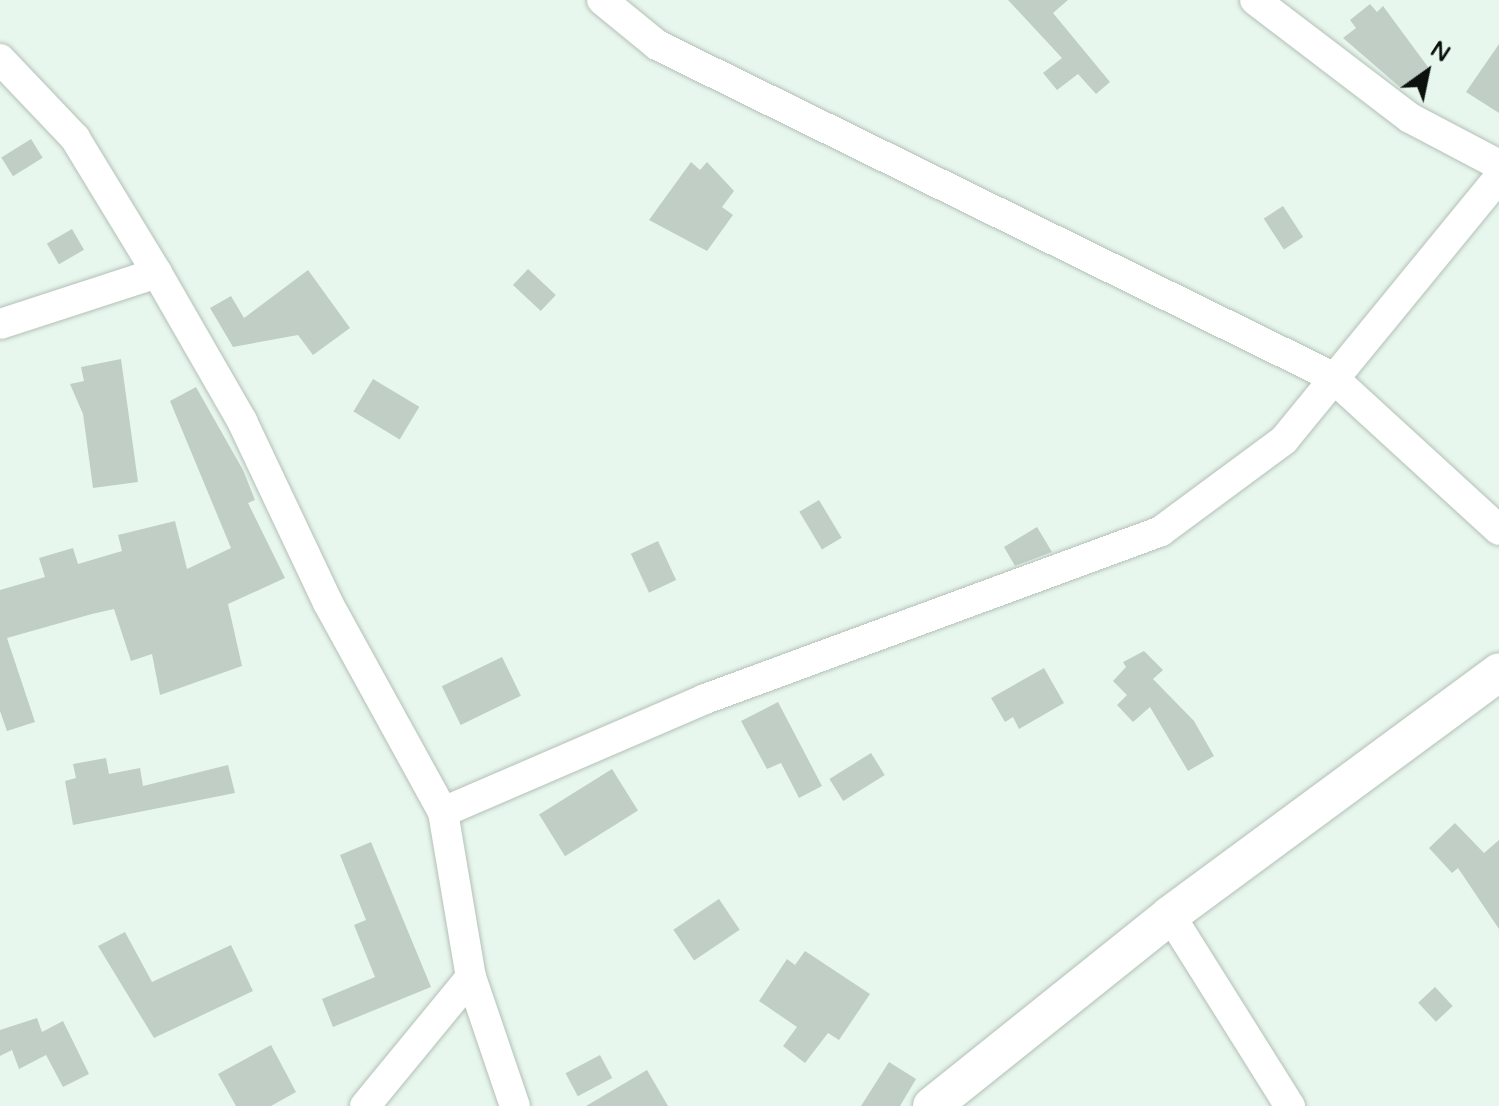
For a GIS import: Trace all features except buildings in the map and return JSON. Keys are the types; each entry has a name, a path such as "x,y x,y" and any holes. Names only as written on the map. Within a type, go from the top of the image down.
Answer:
{"street":[{"path":"602,0 657,45 1331,376 1499,530"},
{"path":"1255,0 1410,118 1499,165"},
{"path":"0,59 75,138 157,273 242,421 328,603 443,812 471,977 515,1106"},
{"path":"443,812 705,699 1161,531 1284,440 1331,376 1499,177"},
{"path":"0,324 157,273"},
{"path":"932,1106 1170,915 1499,672"},
{"path":"1170,915 1290,1106"},
{"path":"365,1106 471,977"}]}
